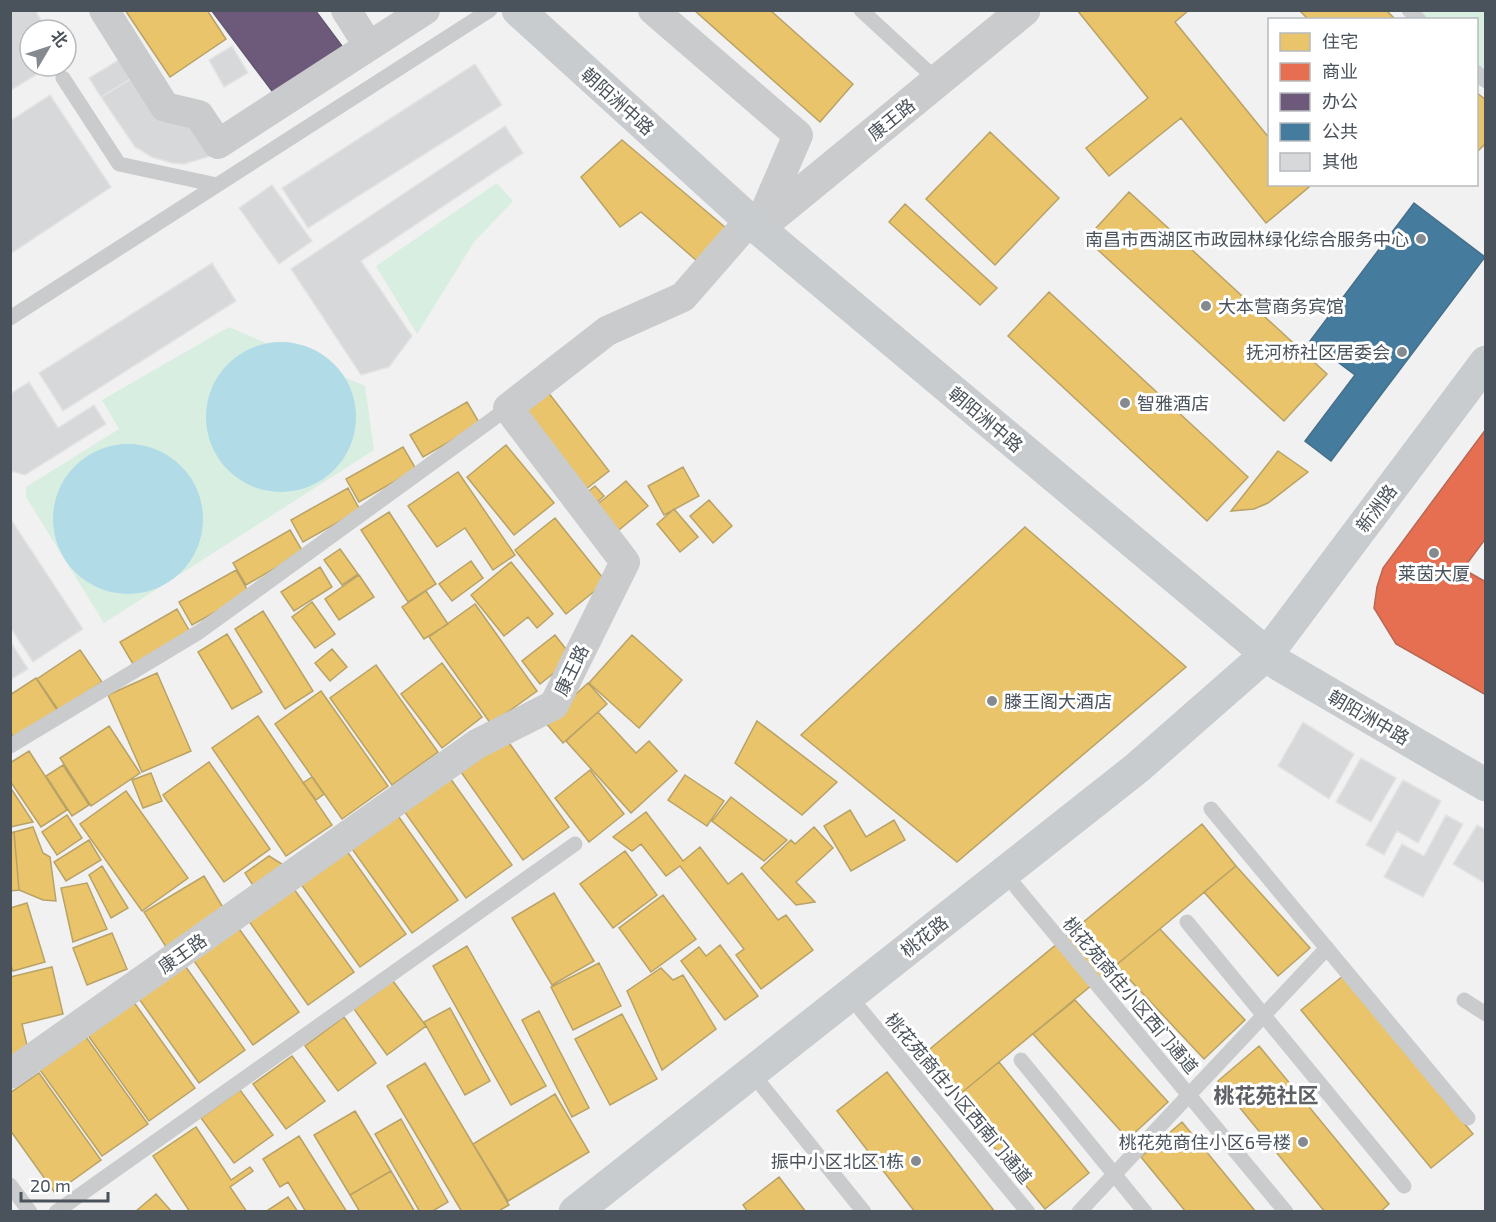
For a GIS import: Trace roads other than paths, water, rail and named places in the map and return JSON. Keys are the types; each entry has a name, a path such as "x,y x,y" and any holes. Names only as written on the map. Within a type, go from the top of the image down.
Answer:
{"main road":[{"name":"朝阳洲中路","path":"518,10 754,224 1274,659 1485,785"},
{"name":"新洲路","path":"1274,659 1485,362"},
{"name":"新洲路","path":"1274,659 1485,390"},
{"name":"桃花路","path":"606,1212 1179,758 1274,659"},
{"name":"桃花路","path":"575,1212 1274,659"}],"street":[{"path":"104,10 165,107 199,115 218,144 425,10"},
{"path":"346,10 368,45"},
{"path":"653,10 798,135 754,224"},
{"name":"康王路","path":"10,1074 477,744 554,705 625,562 508,408 607,331 683,297 754,224 938,81 1024,10"}],"lane":[{"path":"10,318 490,10"},
{"path":"861,10 938,81"},
{"path":"63,78 119,164 217,185"},
{"path":"10,746 199,632 508,408"},
{"path":"1210,809 1468,1118"},
{"path":"56,1212 575,844"},
{"name":"桃花苑商住小区西门通道","path":"1016,887 1286,1212"},
{"path":"1187,922 1404,1186"},
{"path":"1079,1212 1327,948"},
{"path":"1464,1000 1485,1014"},
{"name":"桃花苑商住小区西南门通道","path":"861,1010 1028,1212"},
{"path":"1021,1060 1145,1212"},
{"path":"763,1087 864,1212"},
{"path":"10,1185 30,1212"}],"water":[{"path":"281,342 296,343 310,348 334,364 350,388 355,402 355,432 350,446 334,470 310,486 296,491 281,492 266,491 252,486 228,470 212,446 207,432 206,417 207,402 212,388 228,364 252,348 266,343"},
{"path":"128,444 143,445 157,450 181,466 197,490 202,504 202,534 197,548 181,572 157,588 143,593 128,594 113,593 99,588 75,572 59,548 54,534 53,519 54,504 59,490 75,466 99,450 113,445"}],"place":[{"name":"南昌市西湖区市政园林绿化综合服务中心","path":"1421,239"},
{"name":"大本营商务宾馆","path":"1206,306"},
{"name":"抚河桥社区居委会","path":"1402,352"},
{"name":"智雅酒店","path":"1125,403"},
{"name":"莱茵大厦","path":"1434,553"},
{"name":"滕王阁大酒店","path":"992,701"},
{"name":"桃花苑商住小区6号楼","path":"1303,1142"},
{"name":"振中小区北区1栋","path":"916,1161"}],"district":[{"name":"桃花苑社区","path":"1266,1094"}]}
